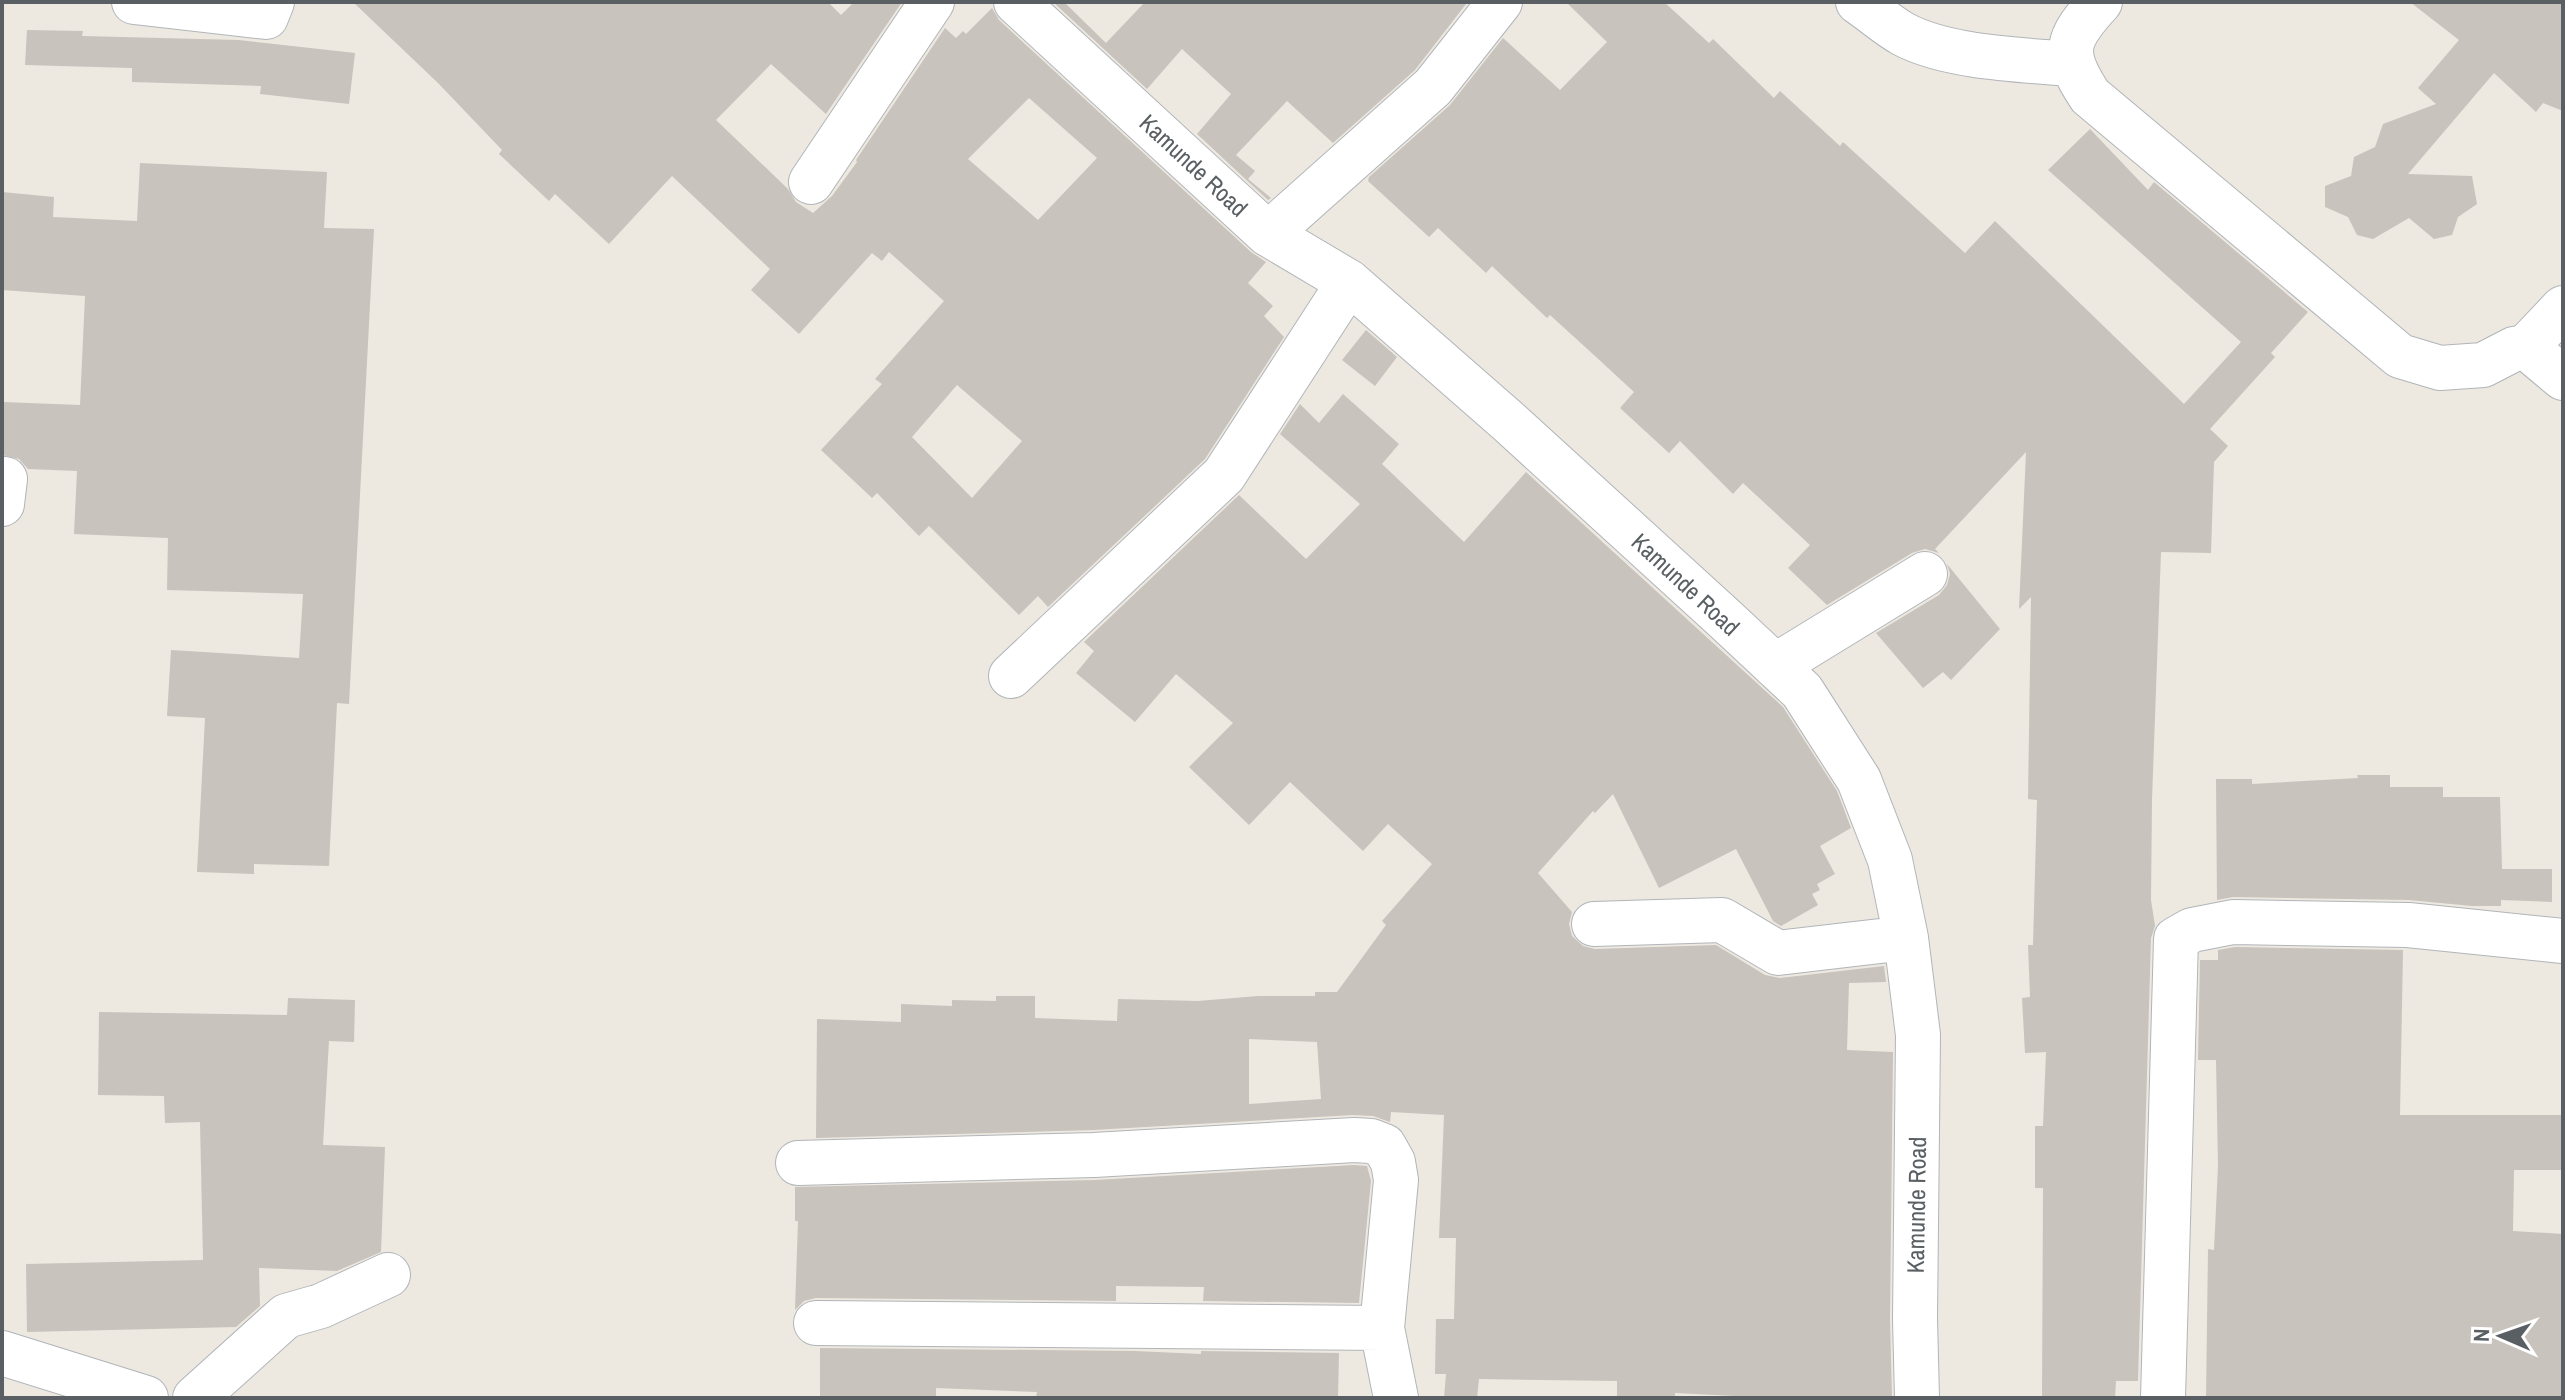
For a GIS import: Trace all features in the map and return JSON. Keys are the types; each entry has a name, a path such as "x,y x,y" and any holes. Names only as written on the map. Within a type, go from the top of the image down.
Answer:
{"street":[{"path":"134,2 266,17 272,2"},
{"path":"811,182 932,2"},
{"name":"Kamunde Road","path":"1016,2 1268,234 1349,282 1509,422 1802,691 1859,780 1890,860 1906,938 1918,1035 1917,1398"},
{"path":"1268,234 1433,87 1500,2"},
{"path":"1858,2 1905,35 1953,50 1996,58 2073,64"},
{"path":"2100,2 2077,27 2071,48 2073,70 2090,96 2400,356 2440,368 2483,365 2514,349 2526,347 2563,308"},
{"path":"1011,676 1224,475 1349,282"},
{"path":"2526,347 2563,378"},
{"path":"1775,666 1925,574"},
{"path":"1594,924 1722,920 1778,953 1906,938"},
{"path":"2163,1398 2176,939 2192,930 2233,922 2408,925 2563,941"},
{"path":"798,1163 1094,1155 1354,1140 1384,1146 1393,1162 1396,1180 1382,1328 1396,1398"},
{"path":"195,1398 286,1316 321,1306 388,1275"},
{"path":"816,1323 1382,1328"},
{"path":"2,1353 146,1398"}],"building":[{"path":"353,2 828,2 841,15 854,2 902,2 826,114 771,64 716,120 788,189 796,202 813,213 832,196 857,162 945,28 956,38 963,31 966,34 992,8 999,20 1251,252 1266,262 1248,283 1273,306 1264,316 1284,337 1205,459 1048,607 1038,596 1019,615 929,526 919,536 877,493 872,498 821,450 882,384 875,379 944,301 889,252 882,261 872,253 799,334 751,290 770,269 672,176 609,244 555,194 549,201 499,154 502,150 438,83","holes":["1029,98 1097,158 1038,220 968,159","957,385 1022,441 972,498 912,437"]},
{"path":"1053,2 1064,2 1106,43 1145,2 1466,4 1415,70 1333,143 1287,101 1236,155 1255,171 1248,179 1271,198 1268,200 1197,134 1231,94 1182,49 1147,89"},
{"path":"1566,2 1664,2 1709,43 1713,39 1774,98 1780,91 1840,146 1843,142 1965,253 1995,221 2184,404 2241,342 2048,170 2090,129 2148,190 2154,182 2308,312 2271,353 2275,357 2210,429 2228,446 2214,462 2211,553 2161,552 2152,800 2151,900 2155,926 2151,938 2138,1381 2116,1381 2115,1398 2042,1398 2043,1188 2035,1188 2035,1126 2043,1126 2046,1052 2025,1053 2022,998 2030,997 2028,945 2033,945 2037,800 2028,799 2031,597 2019,609 2026,452 1935,549 1939,553 1925,549 1912,553 1827,605 1788,568 1810,545 1743,483 1733,494 1680,441 1669,453 1620,408 1634,392 1550,315 1547,318 1492,266 1486,273 1438,228 1429,237 1368,181 1450,105 1503,38 1560,90 1607,42"},
{"path":"2410,2 2563,2 2563,111 2543,103 2536,112 2494,73 2408,174 2472,176 2477,204 2458,217 2452,235 2434,239 2409,218 2373,239 2357,235 2348,217 2325,207 2325,186 2351,176 2354,157 2375,147 2383,124 2436,104 2418,88 2459,40"},
{"path":"27,30 83,31 82,36 239,40 355,53 349,104 260,94 261,86 132,82 132,68 25,65"},
{"path":"140,163 327,172 324,228 374,229 349,704 337,703 329,866 254,864 254,874 197,872 205,718 167,716 171,650 299,658 303,594 167,590 168,538 74,534 77,471 28,469 19,459 2,455 2,402 80,405 85,296 2,290 2,192 54,197 53,217 137,221"},
{"path":"1366,330 1397,357 1375,386 1342,360"},
{"path":"1343,394 1399,444 1382,464 1464,542 1526,472 1783,707 1837,791 1851,828 1820,846 1835,874 1817,884 1820,890 1812,894 1818,905 1781,926 1773,921 1736,849 1659,888 1613,794 1595,813 1593,811 1538,873 1572,912 1569,924 1572,936 1583,946 1595,949 1716,945 1765,975 1780,978 1884,966 1886,982 1849,983 1847,1050 1893,1052 1892,1398 1775,1398 1675,1393 1675,1398 1617,1398 1617,1381 1479,1379 1477,1398 1444,1398 1446,1374 1435,1374 1436,1319 1454,1319 1456,1238 1439,1238 1444,1115 1391,1112 1390,1122 1373,1116 1353,1115 1093,1130 816,1138 817,1019 901,1022 901,1004 952,1006 952,1000 996,1001 996,996 1035,996 1035,1018 1117,1021 1118,999 1198,1001 1258,996 1315,996 1315,992 1337,992 1386,925 1382,921 1432,864 1388,824 1363,851 1290,782 1249,825 1189,767 1233,723 1176,674 1135,722 1076,673 1094,651 1084,642 1239,495 1306,559 1360,504 1280,434 1300,404 1319,423","holes":["1249,1039 1317,1042 1321,1099 1249,1104"]},
{"path":"1947,564 2000,629 1951,680 1943,672 1923,688 1876,633 1939,595 1947,585 1950,574"},
{"path":"2357,775 2390,775 2390,787 2443,787 2443,797 2500,797 2502,869 2552,869 2552,902 2501,900 2501,906 2472,906 2409,900 2233,897 2217,900 2216,779 2252,779 2252,784 2358,778"},
{"path":"2235,947 2403,950 2400,1115 2563,1115 2563,1170 2514,1170 2513,1231 2563,1234 2563,1398 2206,1398 2208,1249 2214,1250 2218,1166 2216,1060 2198,1060 2200,960 2218,960 2218,950"},
{"path":"288,998 355,1000 354,1042 329,1041 323,1145 385,1147 381,1252 337,1271 259,1268 260,1306 236,1327 27,1332 26,1264 203,1260 200,1122 165,1123 164,1096 98,1095 99,1012 287,1015"},
{"path":"1367,1166 1371,1181 1359,1303 1203,1301 1204,1287 1116,1286 1116,1301 816,1298 804,1301 795,1310 798,1221 795,1221 795,1187 1095,1180"},
{"path":"820,1348 1339,1353 1338,1398 1036,1398 1037,1392 936,1388 936,1398 820,1398"}]}
